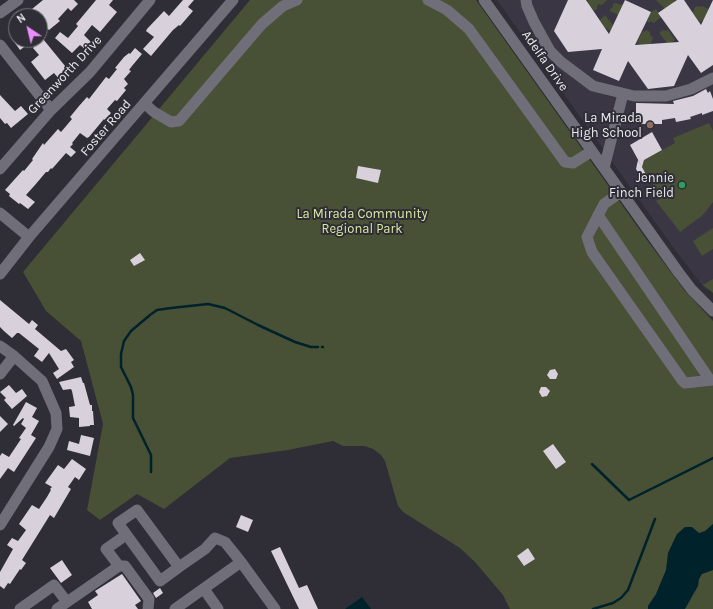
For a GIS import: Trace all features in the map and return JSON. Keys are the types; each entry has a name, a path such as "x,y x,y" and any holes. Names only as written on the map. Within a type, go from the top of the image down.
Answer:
{"street":[{"path":"0,13 18,0"},
{"name":"Greenworth Drive","path":"0,169 51,110 90,72 150,0"},
{"name":"Foster Road","path":"0,274 29,237 233,0"},
{"path":"145,104 154,112 171,122 179,121 262,24 284,6 297,0"},
{"path":"428,0 447,10 469,29 565,162 573,163 592,151"},
{"name":"Adelfa Drive","path":"484,0 679,273 692,290 713,311"},
{"path":"526,0 527,6 542,38 550,51 561,62 592,86 634,96 666,96 696,87 713,78"},
{"path":"0,44 51,110"},
{"path":"604,168 623,94"},
{"path":"598,215 712,380 686,383 682,380 592,252 587,238 598,215 604,204 621,192"},
{"path":"0,213 29,237"},
{"path":"0,346 42,380 56,413 57,429 49,447 0,525"},
{"path":"0,374 14,356"},
{"path":"179,567 137,510 118,524 160,581 205,549 215,538 225,542 275,609"},
{"path":"119,566 106,549 126,535"},
{"path":"175,609 241,562"},
{"path":"57,609 119,566 125,566 149,599 148,609"},
{"path":"20,609 54,585 67,602"},
{"path":"204,589 218,609"}],"shaded area":[{"name":"La Mirada High School","path":"497,0 713,0 713,285 706,290 675,250"}],"green space":[{"name":"La Mirada Community Regional Park","path":"250,0 476,0 647,240 685,291 713,321 713,609 510,609 503,595 475,562 460,548 403,512 398,506 385,461 381,455 373,449 365,446 343,446 333,441 288,450 230,458 164,509 137,494 100,520 87,510 103,424 81,341 46,311 23,272"},
{"path":"588,0 607,0 602,5 599,4 597,9 594,11 590,6 588,6"},
{"path":"656,0 674,0 675,2 665,9"},
{"path":"616,3 623,5 618,15 610,11 613,4"},
{"path":"697,6 702,6 709,9 706,18 700,22 692,12"},
{"path":"656,9 661,17 654,23 651,21 649,23 647,21 651,12"},
{"path":"605,15 613,25 611,31 604,27 600,20"},
{"path":"647,30 653,37 651,44 644,46 637,43 642,32"},
{"path":"663,30 668,30 675,40 667,43 660,34"},
{"name":"Jennie Finch Field","path":"709,123 713,131 713,202 703,215 680,232 656,201 661,198 642,167 644,160 675,143 673,138"},
{"path":"713,228 713,249 702,256 693,241"},
{"path":"713,279 713,293 703,285"}],"water":[{"path":"713,524 713,570 702,574 699,579 698,586 685,609 648,609 648,606 656,594 666,570 668,553 677,534 685,527 692,527 699,533 705,531"},
{"path":"362,597 371,609 345,609"}],"building":[{"path":"43,0 74,0 78,4 71,11 68,8 58,19 60,21 49,30 48,8 33,8"},
{"path":"96,0 113,0 109,5 117,12 100,32 92,25 84,35 91,42 85,49 80,45 72,53 55,38 60,32 68,38 78,26 76,24"},
{"path":"183,0 194,0 188,7 193,11 180,26 179,25 173,30 151,56 143,49 154,37 146,31 147,29 164,11 169,16"},
{"path":"568,0 586,0 609,34 625,0 651,12 635,45 679,42 658,13 677,0 684,0 701,25 713,0 713,65 701,73 688,55 674,86 648,89 628,61 619,81 593,70 602,49 568,52 554,31"},
{"path":"48,45 70,72 60,80 54,73 45,80 31,62 39,55 33,48 48,48"},
{"path":"135,48 142,54 129,70 131,71 124,79 128,84 124,88 126,90 117,101 115,100 107,109 111,113 89,137 87,138 80,133 70,147 76,152 71,157 66,153 52,169 51,168 48,172 46,172 26,195 35,202 28,209 20,203 19,204 9,196 10,194 5,190 33,160 32,159 43,143 44,145 58,129 61,132 72,119 70,117 79,106 87,97 89,99 106,77 109,79 117,69 115,68 124,57 129,53 130,54"},
{"path":"706,89 708,93 710,91 713,99 713,111 690,117 691,119 676,122 675,118 662,120 662,124 636,124 636,103 674,104 673,101 693,96"},
{"path":"0,95 15,111 21,106 28,114 11,128 0,118"},
{"path":"652,132 662,150 644,160 642,167 630,145"},
{"path":"638,160 647,176 642,179 636,169"},
{"path":"358,166 381,170 378,183 356,178"},
{"path":"140,253 145,260 134,266 130,260"},
{"path":"0,300 29,324 32,320 38,325 35,329 61,351 66,349 74,360 71,362 74,367 57,379 53,373 59,369 49,353 42,362 34,356 39,349 19,333 12,338 5,332 0,327"},
{"path":"555,369 558,374 556,379 550,379 547,375 550,370"},
{"path":"81,377 90,405 92,405 94,425 79,427 79,418 70,417 69,407 75,406 72,391 71,389 63,390 59,382"},
{"path":"9,385 16,393 22,389 27,396 12,409 4,400 6,398 0,392"},
{"path":"541,387 546,387 550,391 547,396 542,397 539,392"},
{"path":"26,402 37,408 32,417 39,421 31,435 36,438 14,472 8,468 0,479 0,456 2,453 9,457 21,439 19,438 26,428 21,424 24,419 23,418 14,426 13,425"},
{"path":"0,416 8,424 0,432"},
{"path":"81,435 94,438 90,456 67,450 69,441 79,444"},
{"path":"553,444 566,462 556,469 543,451"},
{"path":"72,459 86,469 79,480 75,477 68,487 71,489 54,518 50,515 22,560 26,563 10,584 8,583 4,589 0,586 0,572 13,549 7,545 12,538 18,541 26,530 19,524 32,505 39,509 47,497 52,487 45,483 58,465 64,469"},
{"path":"241,515 253,520 248,532 236,527"},
{"path":"280,547 299,588 307,585 318,609 299,609 271,551"},
{"path":"528,548 535,559 524,566 517,556"},
{"path":"62,560 72,575 61,583 50,568"},
{"path":"122,574 141,601 135,605 138,609 92,609 88,602 98,595 95,591"},
{"path":"160,588 163,593 156,598 153,593"}],"waterway":[{"path":"151,472 151,455 133,418 133,395 131,387 121,367 121,354 124,341 131,331 150,315 157,310 208,304 225,308 295,342 311,347 318,347"},
{"path":"592,464 629,500 713,458"},
{"path":"593,609 613,603 621,598 628,590 655,519"}],"place":[{"name":"La Mirada High School","path":"650,125"},
{"name":"Jennie Finch Field","path":"682,185"}]}
